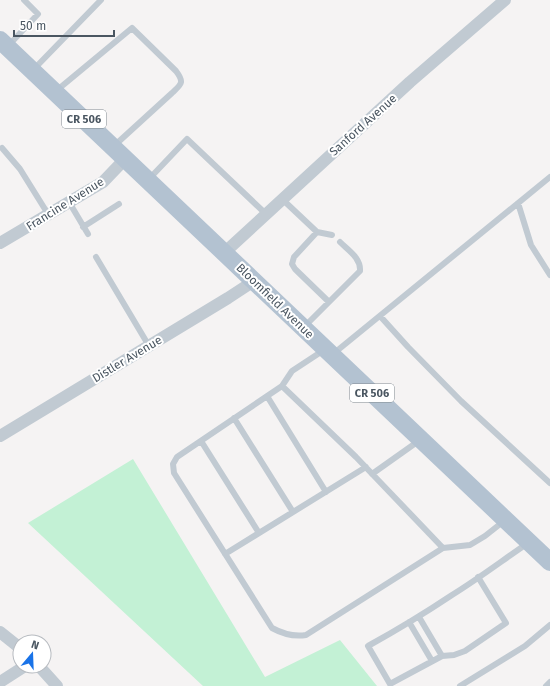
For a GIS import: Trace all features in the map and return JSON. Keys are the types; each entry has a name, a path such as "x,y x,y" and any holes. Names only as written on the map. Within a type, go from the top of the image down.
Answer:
{"main road":[{"name":"Bloomfield Avenue","path":"2,46 55,92 550,562"}],"street":[{"name":"Sanford Avenue","path":"224,253 282,198 410,82 504,0"},
{"name":"Francine Avenue","path":"0,243 103,182 119,153"},
{"name":"Distler Avenue","path":"0,436 254,281"},
{"path":"0,632 12,642"},
{"path":"0,682 12,674"},
{"path":"46,674 57,686"}],"lane":[{"path":"2,46 38,14 24,0"},
{"path":"32,71 101,0"},
{"path":"55,92 132,28 176,71 181,77 182,81 119,153"},
{"path":"148,180 187,139 266,214"},
{"path":"2,148 20,169 48,214"},
{"path":"506,520 470,545 443,548 306,634 297,636 282,633 272,628 174,473 173,464 177,457 282,386 292,371 328,352 380,316 550,176"},
{"path":"282,198 318,232 332,235"},
{"path":"69,202 88,234"},
{"path":"518,203 531,245 550,275"},
{"path":"84,227 119,204"},
{"path":"318,232 294,257 292,264 295,269 329,302"},
{"path":"304,328 360,272 359,260 340,242"},
{"path":"96,257 149,346"},
{"path":"380,316 461,401 550,483"},
{"path":"282,386 366,467 443,548"},
{"path":"267,396 326,492"},
{"path":"234,418 293,512"},
{"path":"372,474 421,439"},
{"path":"201,441 259,533"},
{"path":"225,554 366,467"},
{"path":"478,577 506,623 465,651 454,655 442,656 391,685 368,646 419,617 478,577 530,543"},
{"path":"419,617 442,656"},
{"path":"409,622 432,662"},
{"path":"460,686 524,646 550,625"},
{"path":"546,686 550,682"}],"green space":[{"path":"133,459 265,677 340,640 377,686 203,686 28,523"}]}
